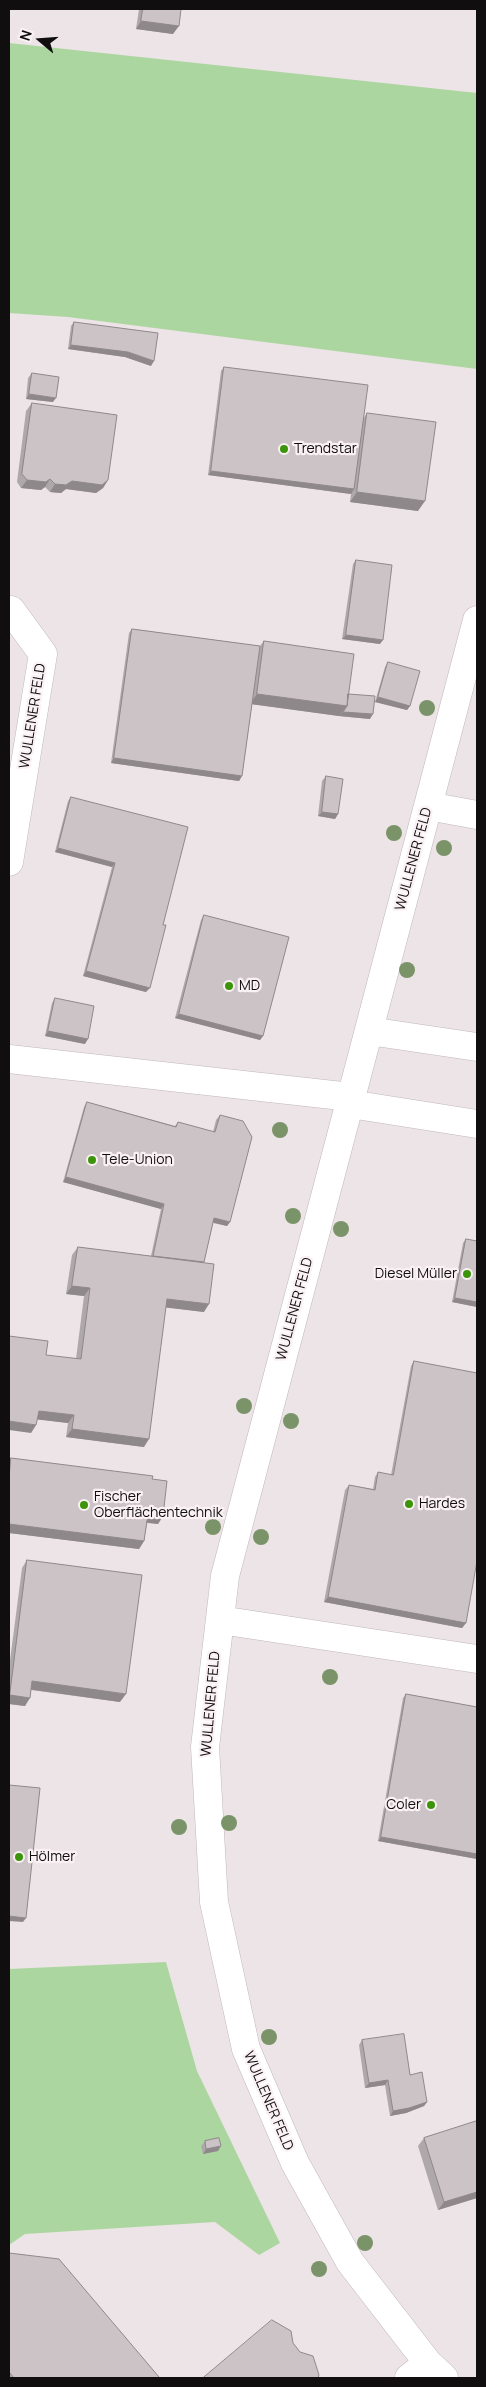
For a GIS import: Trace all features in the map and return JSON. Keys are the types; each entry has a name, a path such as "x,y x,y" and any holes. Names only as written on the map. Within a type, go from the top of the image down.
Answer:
{"street":[{"name":"WULLENER FELD","path":"9,862 43,654 11,610"},
{"name":"WULLENER FELD","path":"427,2373 350,2262 295,2163 246,2049 214,1902 205,1747 225,1576 477,620"},
{"path":"428,806 477,815"},
{"path":"369,1031 477,1047"},
{"path":"9,1058 351,1101 477,1124"},
{"path":"220,1620 477,1659"}],"green space":[{"path":"9,43 477,93 477,369 68,317 9,313"},
{"path":"166,1962 197,2071 280,2243 259,2255 215,2222 25,2234 9,2245 9,1969"}],"building":[{"path":"143,9 181,9 179,26 141,21"},
{"path":"74,322 158,333 154,361 128,352 71,345"},
{"name":"Trendstar","path":"224,367 368,385 354,489 211,471"},
{"path":"32,373 59,377 56,398 29,394"},
{"path":"32,403 117,415 108,480 102,485 72,481 66,485 55,484 50,479 46,482 27,480 22,474"},
{"path":"367,413 436,422 425,501 357,492"},
{"path":"356,560 392,565 383,640 346,635"},
{"path":"132,629 260,646 242,776 114,758"},
{"path":"264,641 354,654 347,706 257,694"},
{"path":"388,662 420,671 410,706 378,697"},
{"path":"348,694 375,696 373,714 343,712 347,706"},
{"path":"326,776 343,779 338,814 322,812"},
{"path":"71,797 188,827 163,925 166,925 150,988 86,971 115,863 58,848"},
{"name":"MD","path":"204,915 289,937 263,1036 179,1014"},
{"path":"55,998 94,1006 88,1039 48,1031"},
{"path":"87,1102 176,1127 178,1122 215,1132 220,1115 243,1121 252,1137 230,1222 214,1218 204,1262 153,1256 164,1204 66,1177"},
{"name":"Diesel Müller","path":"466,1239 477,1241 477,1302 455,1298"},
{"path":"78,1247 214,1264 209,1304 167,1299 149,1439 72,1429 74,1415 39,1411 36,1425 9,1421 9,1336 48,1341 46,1355 81,1359 90,1288 72,1286"},
{"name":"Hardes","path":"414,1361 477,1373 477,1561 466,1623 328,1597 349,1485 375,1490 378,1472 393,1475"},
{"name":"Fischer Oberflächentechnik","path":"11,1458 153,1476 152,1479 167,1481 163,1516 148,1514 144,1541 9,1524"},
{"path":"27,1560 142,1575 126,1694 32,1681 30,1698 10,1695"},
{"name":"Coler","path":"406,1694 477,1707 477,1854 381,1837"},
{"name":"Hölmer","path":"9,1785 40,1788 26,1918 9,1916"},
{"path":"404,2034 410,2075 422,2072 427,2102 393,2111 388,2080 369,2083 362,2040"},
{"path":"477,2121 477,2192 444,2202 424,2138"},
{"path":"219,2138 221,2146 206,2149 205,2141"},
{"path":"9,2253 59,2259 159,2377 14,2378 9,2372"},
{"path":"272,2320 291,2331 293,2343 300,2352 313,2356 319,2375 318,2378 203,2378"}],"place":[{"name":"Trendstar","path":"284,449"},
{"name":"MD","path":"229,986"},
{"name":"Tele-Union","path":"92,1160"},
{"name":"Diesel Müller","path":"467,1274"},
{"name":"Hardes","path":"409,1504"},
{"name":"Fischer Oberflächentechnik","path":"84,1505"},
{"name":"Coler","path":"431,1805"},
{"name":"Hölmer","path":"19,1857"}]}
